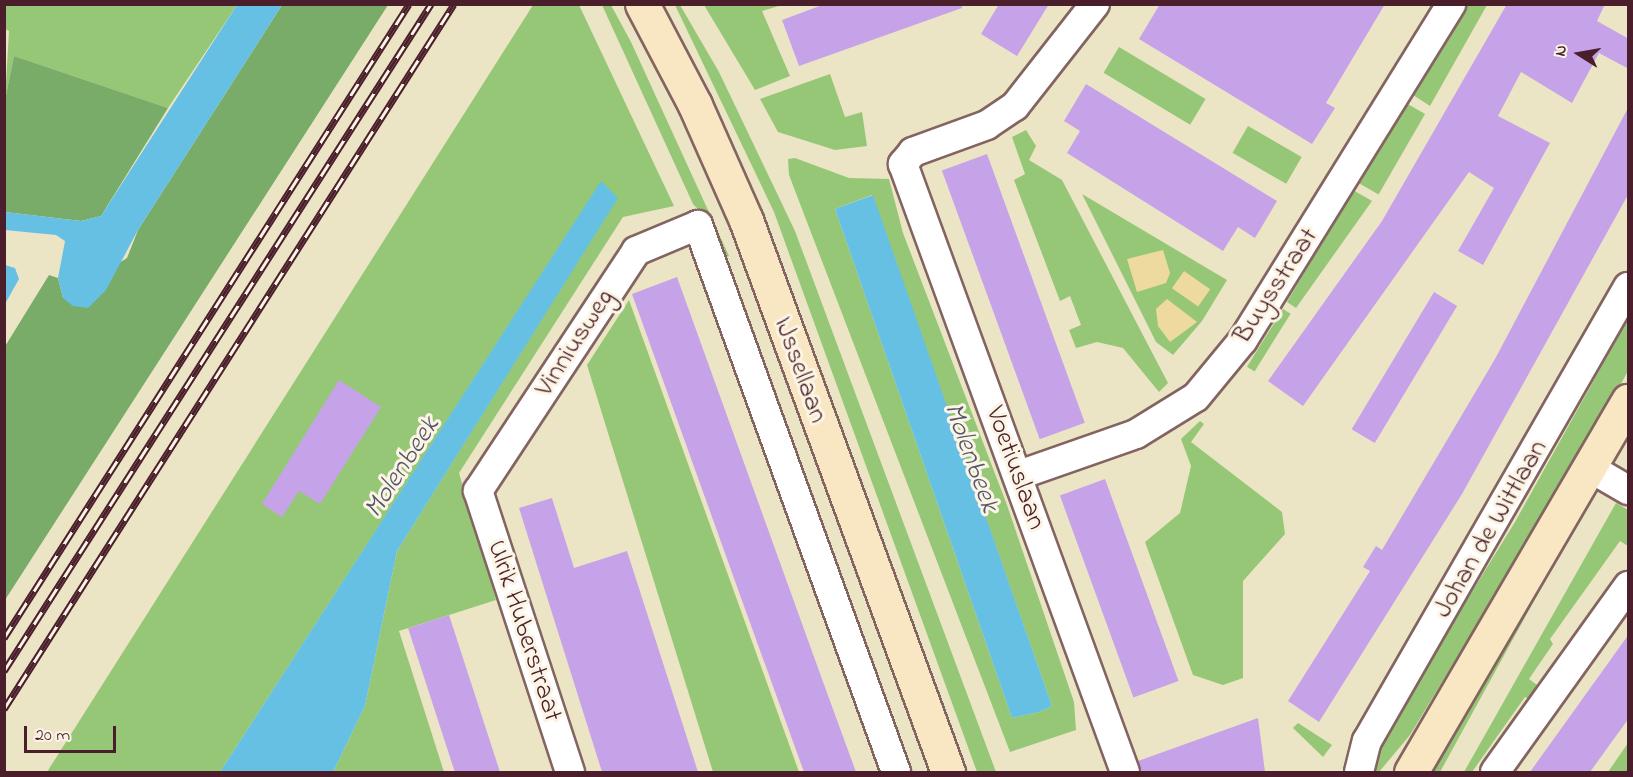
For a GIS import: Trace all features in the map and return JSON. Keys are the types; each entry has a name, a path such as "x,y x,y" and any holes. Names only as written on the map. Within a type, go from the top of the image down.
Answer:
{"main road":[{"name":"IJssellaan","path":"642,4 695,105 746,220 941,764"},
{"name":"Johan de Wittlaan","path":"1410,768 1629,401"}],"street":[{"name":"Voetiuslaan","path":"1095,4 1015,106 987,125 913,152 903,164 1019,475 1125,772"},
{"name":"Buysstraat","path":"1019,475 1136,434 1196,397 1243,340 1451,4"},
{"name":"Vinniusweg","path":"478,491 636,251 698,225 896,772"},
{"name":"Johan de Wittlaan","path":"1359,772 1367,741 1629,287"},
{"path":"1590,468 1629,490"},
{"name":"Ulrik Huberstraat","path":"478,491 570,772"},
{"path":"1495,772 1629,586"}],"green space":[{"path":"5,5 237,5 168,108 14,56 5,100 9,31 5,29"},
{"path":"282,5 388,5 5,600 4,348 49,275 58,278 63,298 127,258 138,230"},
{"path":"533,5 579,5 674,206 623,217 459,473 496,600 399,631 444,772 333,772 365,706 397,551 617,198 601,182 220,772 47,772"},
{"path":"602,5 611,5 631,42 729,256 721,259 712,224 693,204"},
{"path":"675,5 680,5 719,72 795,231 996,772 977,772 774,212"},
{"path":"704,5 782,5 762,11 790,76 755,90"},
{"path":"1468,5 1487,5 1430,106 1413,95"},
{"path":"1119,47 1206,99 1190,125 1104,73"},
{"path":"14,56 168,108 101,216 81,221 5,212 5,100"},
{"path":"830,74 845,117 862,112 867,146 835,150 778,132 760,99"},
{"path":"1406,103 1425,114 1379,195 1360,184"},
{"path":"1248,126 1302,157 1286,184 1232,153"},
{"path":"1026,130 1036,146 1029,160 1062,180 1168,383 1159,392 1123,348 1097,342 1076,348 1069,330 1081,325 1070,296 1060,301 1014,180 1025,174 1012,137"},
{"path":"795,158 849,178 889,179 903,233 1007,505 1074,702 1076,730 1010,752 789,175 788,159","holes":["872,195 1052,706 1039,712 1012,718 835,209"]},
{"path":"1353,190 1372,201 1296,308 1287,302"},
{"path":"1082,194 1227,280 1202,321 1173,355 1156,342"},
{"path":"629,300 799,772 713,772 587,365"},
{"path":"1283,309 1291,314 1255,371 1247,367"},
{"path":"1628,319 1628,371 1606,411 1410,735 1379,772 1368,772 1373,752 1515,522"},
{"path":"1200,421 1204,424 1191,442 1282,512 1285,534 1243,581 1243,678 1223,685 1193,675 1145,542 1180,513 1191,466 1181,439"},
{"path":"1590,499 1440,772 1428,772 1463,717"},
{"path":"1616,503 1628,510 1628,546 1620,541 1550,639 1553,644 1529,679 1541,688 1533,701 1525,697 1472,772 1464,772"},
{"path":"1298,723 1332,745 1323,757 1293,728"},
{"path":"1628,743 1628,772 1608,772"}],"sand":[{"path":"1163,250 1170,273 1166,283 1137,292 1127,259"},
{"path":"1184,271 1210,289 1198,307 1172,288"},
{"path":"1167,299 1197,322 1170,342 1158,326 1156,309"}],"water":[{"path":"237,5 282,5 138,230 106,290 88,308 73,306 63,298 58,278 65,241 56,235 5,230 5,212 81,221 101,216"},
{"path":"601,181 618,198 397,551 365,706 333,772 220,772"},
{"path":"873,195 1052,706 1039,712 1012,718 835,209"},
{"path":"5,265 15,268 19,279 5,304"}],"building":[{"path":"825,4 961,4 962,8 799,66 782,20"},
{"path":"999,4 1049,4 1017,56 981,34"},
{"path":"1160,4 1385,4 1326,103 1335,108 1312,144 1139,39"},
{"path":"1507,4 1605,4 1597,21 1629,39 1629,69 1599,53 1572,103 1521,72 1498,116 1550,143 1483,265 1458,251 1494,188 1469,172 1303,406 1268,381 1382,221"},
{"path":"1086,84 1277,201 1255,238 1238,227 1223,251 1067,153 1080,131 1064,121"},
{"path":"1629,106 1629,193 1462,494 1319,722 1288,701 1370,571 1363,567 1376,546 1382,550 1495,359"},
{"path":"987,154 1085,423 1040,439 942,170"},
{"path":"677,277 856,772 804,772 632,294"},
{"path":"1434,292 1457,306 1375,443 1352,429"},
{"path":"339,380 381,407 320,504 299,491 282,517 262,504"},
{"path":"1105,479 1179,681 1133,697 1060,495"},
{"path":"552,498 574,568 627,551 698,772 602,772 519,508"},
{"path":"449,615 500,772 455,772 408,628"},
{"path":"1629,634 1629,718 1590,772 1530,772"},
{"path":"1258,718 1265,772 1141,772 1138,761"}],"railway":[{"path":"4,638 409,4"},
{"path":"4,671 431,4"},
{"path":"4,709 454,4"}],"water label":[{"name":"Molenbeek","path":"970,458"},
{"name":"Molenbeek","path":"403,468"}]}
